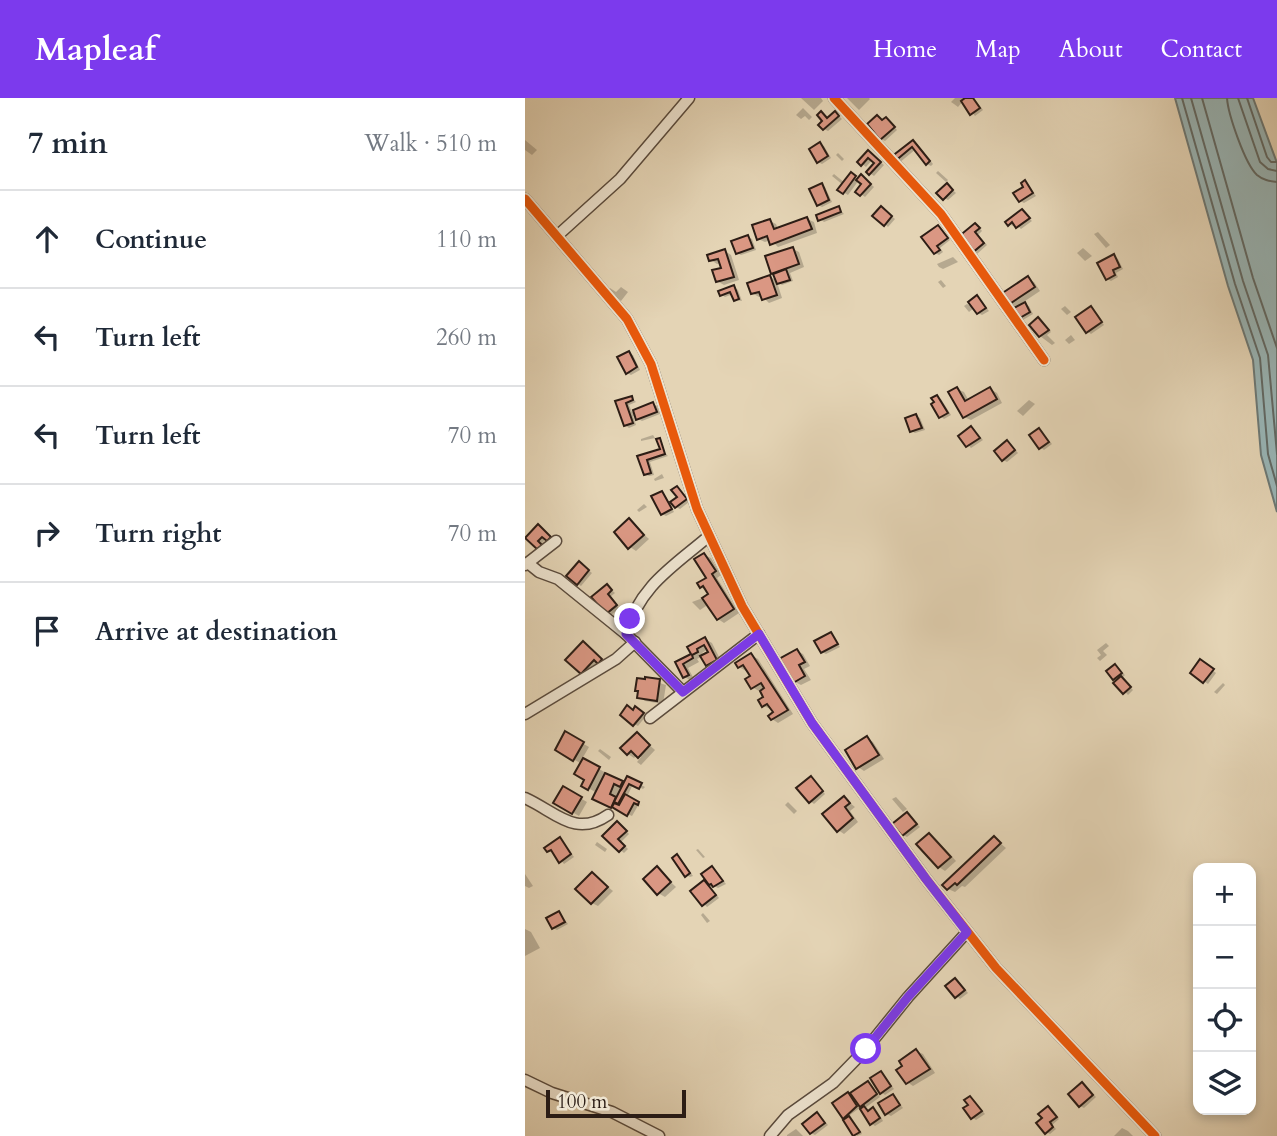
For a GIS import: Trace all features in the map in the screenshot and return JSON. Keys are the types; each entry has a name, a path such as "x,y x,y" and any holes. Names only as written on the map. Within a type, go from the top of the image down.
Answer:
{"street":[{"path":"557,236 619,179 689,98"},
{"path":"834,98 941,214 1044,360"},
{"path":"525,198 627,319 651,365 697,509 709,536 742,606 812,723 917,868 996,968 1155,1136"},
{"path":"626,634 633,612 645,592 709,536"},
{"path":"555,541 527,564 558,579 626,634 683,692"},
{"path":"650,718 759,634"},
{"path":"525,714 616,659 635,642"},
{"path":"525,798 577,824 588,826 608,816"},
{"path":"770,1136 788,1115 833,1083 866,1049 908,997 967,932"},
{"path":"525,1080 552,1093 613,1112 659,1136"}],"water":[{"path":"1175,98 1253,98 1277,163 1277,512 1261,455 1253,360 1228,286"}],"building":[{"path":"973,98 980,108 970,115 961,101"},
{"path":"821,111 827,118 835,111 839,116 823,130 818,125 822,121 817,115"},
{"path":"877,115 882,120 886,117 895,127 880,140 867,124"},
{"path":"913,140 930,161 926,165 912,147 894,162 891,157"},
{"path":"820,142 828,156 817,163 809,149"},
{"path":"868,150 881,162 869,175 866,172 874,163 868,158 861,166 857,162"},
{"path":"851,172 856,176 843,194 837,190"},
{"path":"861,174 871,184 860,196 855,192 861,184 856,180"},
{"path":"1025,180 1033,193 1019,202 1013,193 1023,187 1021,183"},
{"path":"822,183 829,200 817,206 809,189"},
{"path":"947,183 953,190 943,200 936,193"},
{"path":"839,206 841,212 818,221 816,215"},
{"path":"881,206 892,216 884,226 872,216"},
{"path":"1022,209 1030,218 1016,228 1012,222 1008,226 1005,222"},
{"path":"807,217 812,229 770,245 767,236 757,240 752,225 770,219 774,229"},
{"path":"975,223 980,228 975,232 984,243 972,253 958,237"},
{"path":"938,225 948,238 937,246 940,250 934,254 921,237"},
{"path":"748,235 753,248 736,254 731,241"},
{"path":"793,247 799,264 771,274 765,256"},
{"path":"725,249 734,277 716,282 712,270 721,268 718,259 709,261 707,255"},
{"path":"1114,254 1120,267 1113,270 1115,275 1106,280 1097,263"},
{"path":"786,269 790,280 777,284 773,274"},
{"path":"770,275 777,295 762,300 759,292 751,294 747,283"},
{"path":"1028,276 1035,287 1008,305 1001,294"},
{"path":"734,285 739,299 734,301 730,292 720,296 718,291"},
{"path":"977,295 986,308 977,314 968,302"},
{"path":"1025,302 1030,312 1018,319 1012,309"},
{"path":"1091,306 1102,322 1086,333 1075,317"},
{"path":"1038,317 1049,330 1039,337 1029,325"},
{"path":"629,351 637,367 626,374 617,357"},
{"path":"957,387 965,401 990,387 997,399 963,418 948,392"},
{"path":"937,395 948,413 939,418 931,404 934,402 931,398"},
{"path":"632,396 633,400 626,403 633,423 624,426 615,401"},
{"path":"653,402 657,412 636,420 633,410"},
{"path":"916,414 922,428 910,432 905,418"},
{"path":"971,426 980,438 966,447 958,436"},
{"path":"1039,428 1049,442 1039,449 1029,435"},
{"path":"660,438 665,454 647,460 651,473 644,475 637,456 660,449 656,439"},
{"path":"1007,440 1015,450 1002,461 994,451"},
{"path":"677,486 687,499 675,508 670,502 677,497 671,490"},
{"path":"662,491 672,509 661,515 651,496"},
{"path":"629,518 644,535 628,549 614,532"},
{"path":"538,524 551,537 547,541 542,537 538,541 544,547 539,551 525,538"},
{"path":"704,553 716,571 712,574 734,609 717,620 702,598 708,594 703,586 700,588 697,583 706,578 694,559"},
{"path":"579,561 589,570 577,585 566,576"},
{"path":"607,584 612,590 608,594 617,605 606,614 591,597"},
{"path":"831,632 838,644 821,653 814,641"},
{"path":"705,637 717,660 706,666 700,656 708,652 704,645 697,649 698,652 692,655 693,658 683,664 689,675 683,678 675,662 691,654 687,647"},
{"path":"583,641 602,659 598,664 594,660 581,674 565,660"},
{"path":"797,649 805,662 799,665 805,676 793,683 779,659"},
{"path":"751,653 788,710 771,720 768,716 773,712 767,704 762,707 758,700 763,697 760,691 764,688 761,683 751,689 745,679 750,676 743,665 738,668 735,663"},
{"path":"1200,659 1214,669 1203,683 1190,673"},
{"path":"1115,664 1122,673 1113,680 1106,671"},
{"path":"1121,676 1131,687 1123,694 1113,683"},
{"path":"637,678 660,679 657,701 637,698"},
{"path":"627,705 633,710 635,706 644,713 633,726 620,715"},
{"path":"565,731 584,742 573,761 555,750"},
{"path":"637,732 650,745 638,758 631,751 627,755 620,748"},
{"path":"867,736 879,755 856,769 845,750"},
{"path":"583,758 600,767 588,790 581,786 584,780 574,774"},
{"path":"605,773 623,781 620,787 614,784 610,794 616,797 611,808 592,799"},
{"path":"627,776 642,783 639,789 629,784 618,804 614,802"},
{"path":"811,776 823,791 809,803 796,788"},
{"path":"563,786 582,797 572,814 553,803"},
{"path":"625,794 639,802 638,805 634,803 627,816 612,807 614,803 619,805"},
{"path":"844,796 850,803 845,807 853,818 837,832 822,814"},
{"path":"907,812 917,824 902,836 892,824"},
{"path":"617,821 627,831 618,839 625,846 619,852 602,836"},
{"path":"929,833 951,857 938,868 916,844"},
{"path":"994,836 1001,843 957,885 955,883 947,890 942,885"},
{"path":"560,837 571,854 559,863 551,850 547,852 544,848"},
{"path":"677,854 690,873 685,877 672,858"},
{"path":"657,866 671,882 657,895 643,879"},
{"path":"712,866 723,881 713,887 701,874"},
{"path":"592,872 608,887 591,904 575,889"},
{"path":"704,880 716,895 702,906 690,891"},
{"path":"559,911 565,922 552,929 546,918"},
{"path":"955,978 965,990 955,998 945,986"},
{"path":"916,1049 930,1069 906,1084 896,1070 902,1066 899,1061"},
{"path":"881,1071 891,1086 880,1094 870,1078"},
{"path":"868,1081 877,1094 860,1107 850,1093"},
{"path":"1082,1082 1093,1095 1079,1107 1068,1094"},
{"path":"848,1092 857,1106 843,1119 832,1103"},
{"path":"893,1094 900,1105 885,1115 878,1103"},
{"path":"970,1096 982,1111 971,1119 963,1108 968,1105 964,1100"},
{"path":"864,1106 868,1111 873,1107 880,1118 870,1125 860,1109"},
{"path":"1048,1106 1057,1117 1050,1122 1053,1127 1045,1134 1036,1123 1042,1118 1038,1114"},
{"path":"817,1112 825,1123 810,1134 802,1124"},
{"path":"849,1116 860,1132 853,1136 843,1120"}],"cycle path":[{"path":"834,98 941,214 1044,360"},
{"path":"525,199 627,319 651,364 697,509 742,606 812,723 926,879 996,968 1155,1136"}],"route":[{"path":"630,619 626,634 683,692 759,634 812,723 967,932 908,997 866,1049"}]}
